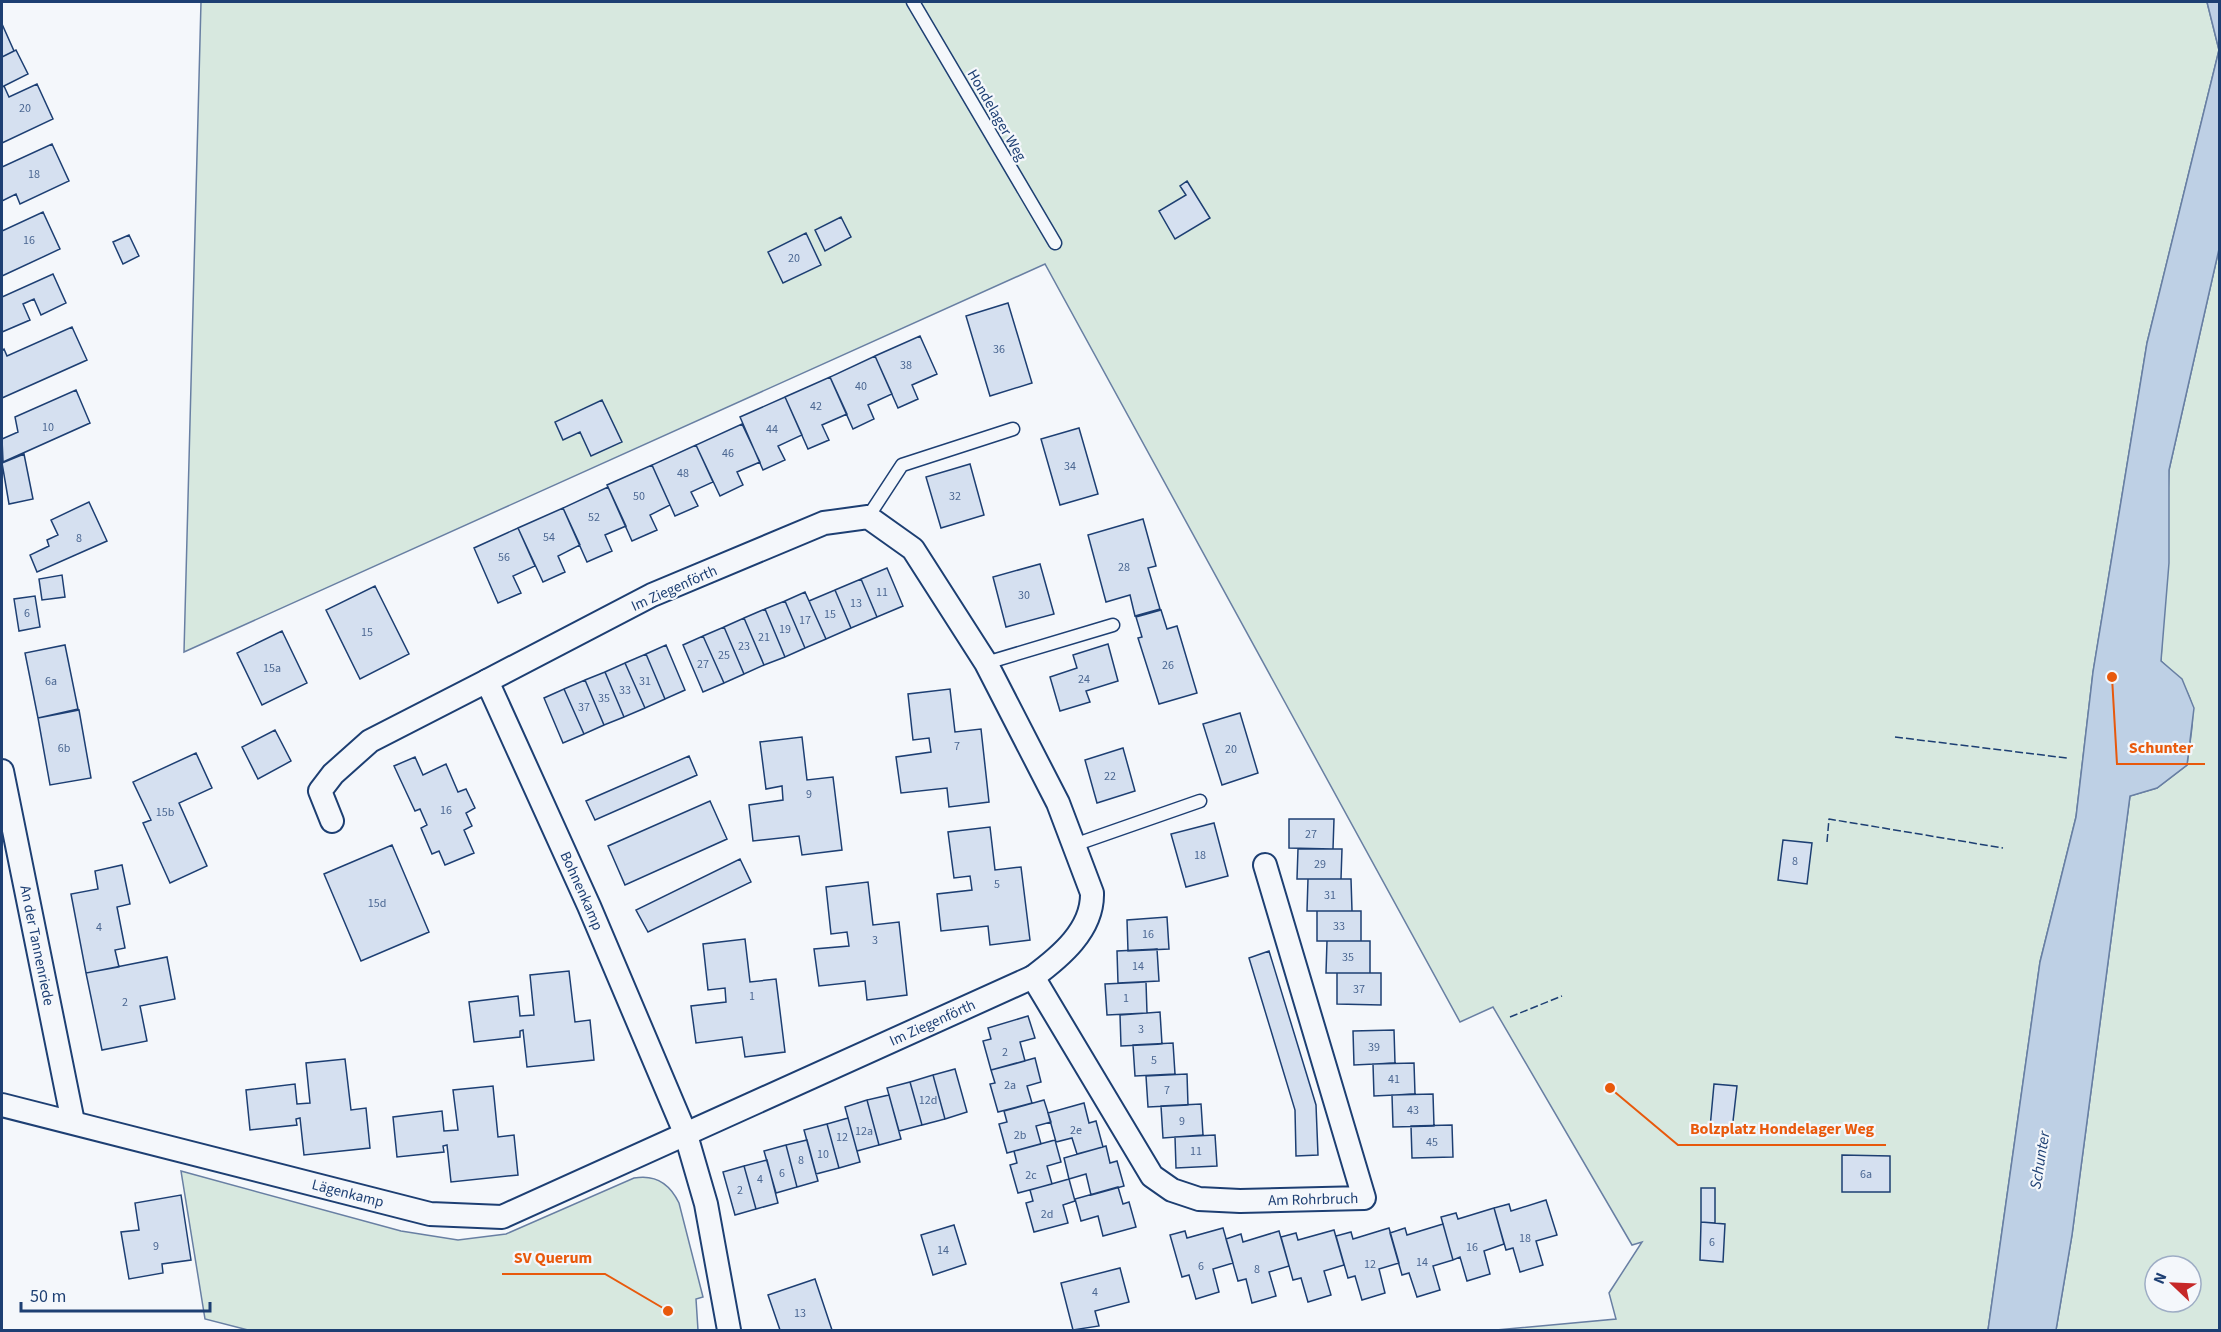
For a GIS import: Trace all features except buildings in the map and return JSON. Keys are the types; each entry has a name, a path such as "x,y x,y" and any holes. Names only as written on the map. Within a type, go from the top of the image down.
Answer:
{"street":[{"name":"Im Ziegenförth","path":"487,681 652,596 824,523 868,517 913,549 986,663 1058,803 1092,893 1092,906 1074,941 1054,962 1033,977 686,1135"},
{"path":"332,821 320,791 333,774 370,741 487,681"},
{"name":"Bohnenkamp","path":"487,681 590,906 686,1135 706,1204 729,1330"},
{"name":"An der Tannenriede","path":"2,771 73,1122"},
{"name":"Am Rohrbruch","path":"1033,977 1152,1176 1172,1190 1199,1199 1240,1201 1364,1198 1264,865"},
{"name":"Lägenkamp","path":"2,1105 430,1214 502,1217 686,1135"}],"lane":[{"name":"Hondelager Weg","path":"913,2 1055,243"},
{"path":"868,517 902,465 1013,429"},
{"path":"986,663 1113,625"},
{"path":"1074,845 1200,801"}],"shaded area":[{"path":"201,2 2207,2 2219,50 2147,343 2093,672 2076,817 2040,962 1988,1330 1496,1330 1616,1319 1609,1293 1642,1242 1632,1245 1493,1007 1460,1022 1045,264 184,652"},
{"path":"2219,249 2219,1330 2056,1330 2072,1235 2130,796 2157,788 2187,765 2192,708 2184,686 2161,661 2169,470"},
{"path":"181,1171 401,1231 458,1240 506,1234 634,1178 656,1179 667,1186 679,1203 703,1297 696,1299 698,1330 248,1330 205,1319"}],"water":[{"path":"2207,2 2219,2 2219,50"},
{"path":"2219,50 2219,249 2169,470 2169,563 2161,661 2182,679 2194,708 2187,765 2157,788 2130,796 2072,1235 2056,1330 1988,1330 2040,962 2076,817 2093,672 2147,343"}],"fence":[{"path":"1895,737 2067,758"},
{"path":"1827,842 1829,819 2003,848"},
{"path":"1510,1017 1562,996"}],"place":[{"name":"Schunter","path":"2112,677"},
{"name":"Bolzplatz Hondelager Weg","path":"1610,1088"},
{"name":"SV Querum","path":"668,1311"}]}
